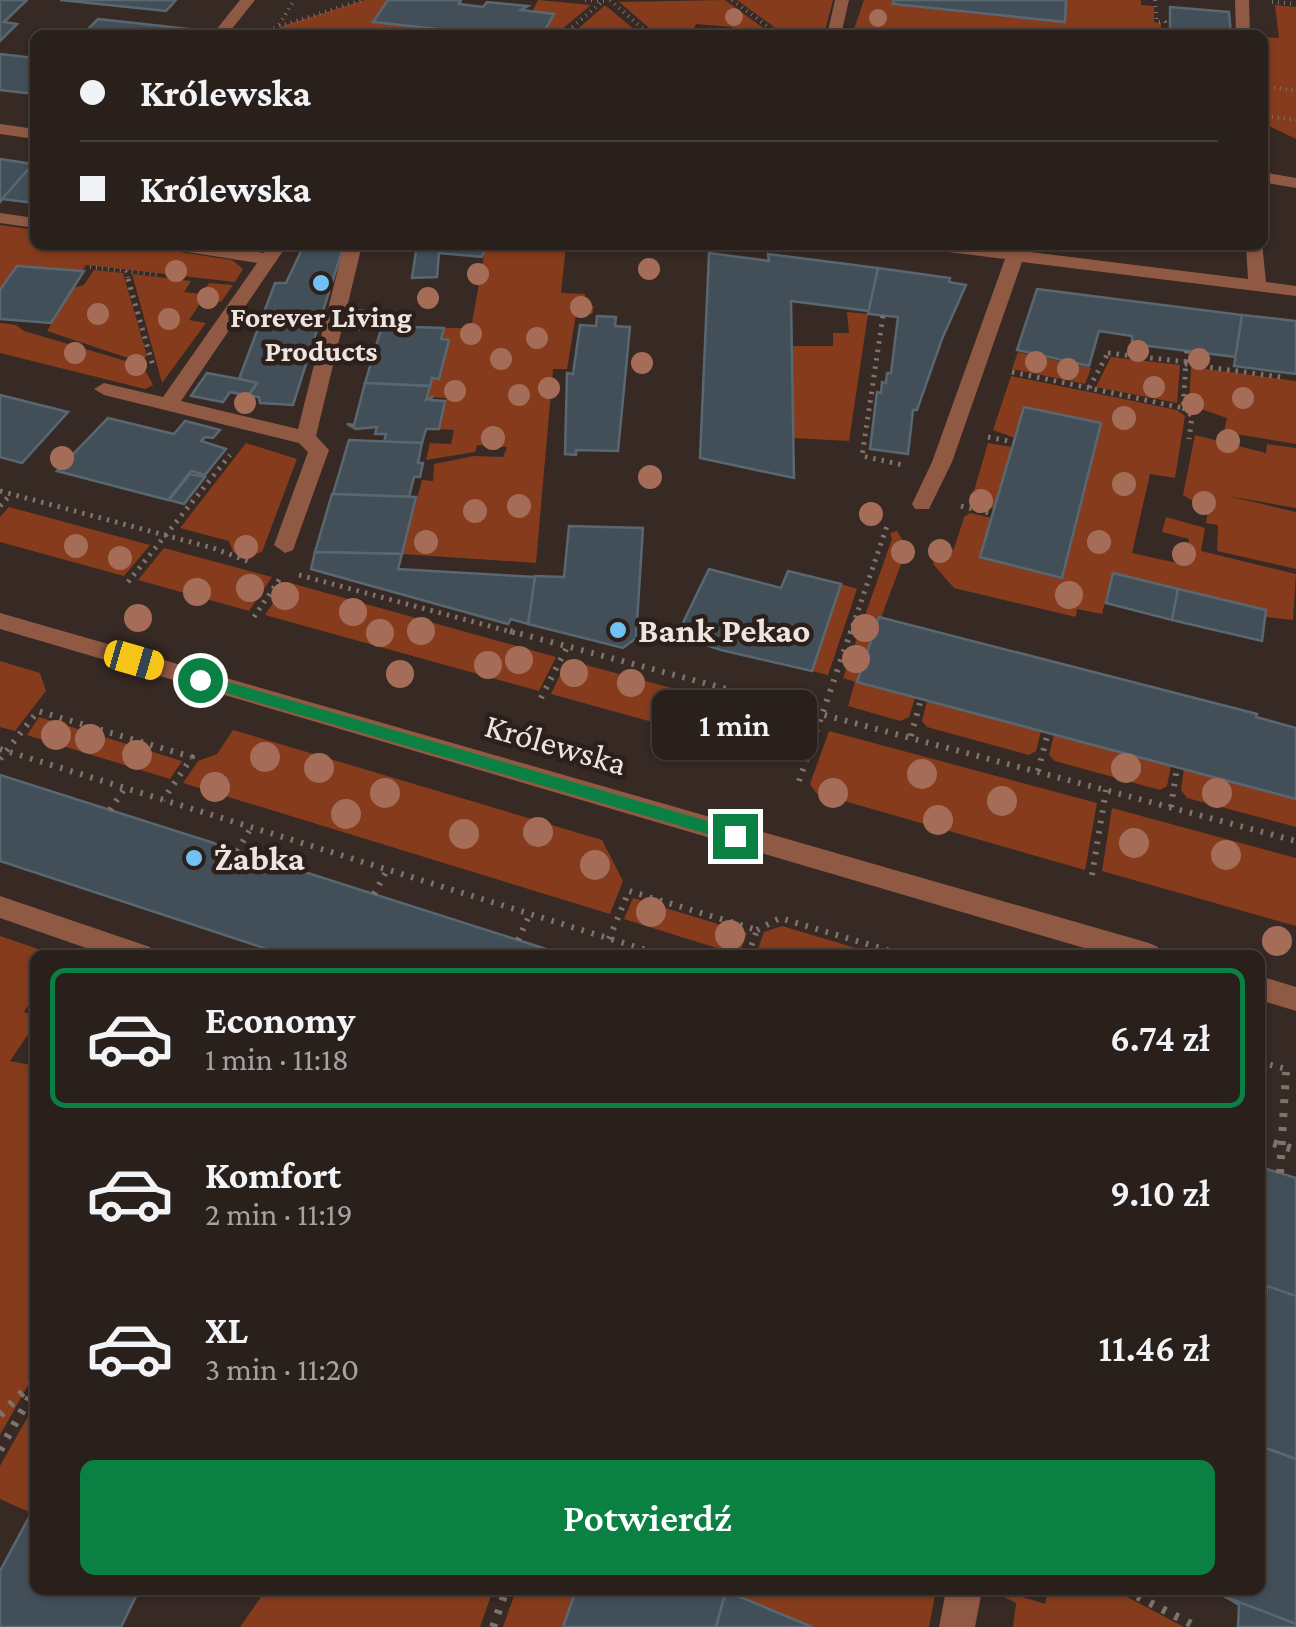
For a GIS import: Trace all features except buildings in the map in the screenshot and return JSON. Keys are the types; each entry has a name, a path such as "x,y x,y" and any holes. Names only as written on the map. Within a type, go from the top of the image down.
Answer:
{"street":[{"path":"223,30 248,0"},
{"path":"835,30 842,0"},
{"path":"1242,0 1243,30"},
{"path":"0,130 30,133"},
{"path":"1268,178 1296,182"},
{"path":"2,218 30,223"},
{"path":"245,250 273,252"},
{"path":"306,438 352,250"},
{"path":"974,250 1296,291"},
{"path":"1255,250 1256,285"},
{"path":"168,404 273,252"},
{"path":"922,504 938,472 1015,255"},
{"path":"104,389 306,438 318,450 285,544"},
{"name":"Królewska","path":"0,621 1132,950"},
{"path":"0,908 126,950"},
{"path":"1265,989 1296,998"},
{"path":"958,1627 963,1595"}],"path":[{"path":"276,30 294,0"},
{"path":"267,30 362,0"},
{"path":"585,0 612,0 645,30"},
{"path":"732,0 772,30"},
{"path":"1155,0 1157,22 1165,22 1166,30"},
{"path":"569,30 603,1"},
{"path":"1268,87 1296,91"},
{"path":"1268,116 1296,120"},
{"path":"126,272 158,386 168,404"},
{"path":"883,316 862,456 938,472"},
{"path":"1184,408 1186,350"},
{"path":"1089,388 1108,353 1281,377"},
{"path":"1004,371 1184,408 1192,416 1189,439"},
{"path":"982,436 1014,442"},
{"path":"128,582 218,470"},
{"path":"0,491 262,566"},
{"path":"0,506 11,494"},
{"path":"961,506 993,514"},
{"path":"799,781 888,523"},
{"path":"274,568 1296,842"},
{"path":"254,617 286,571"},
{"path":"542,698 566,649"},
{"path":"911,736 922,699"},
{"path":"0,759 3,750 38,711 192,757 163,800"},
{"path":"1038,771 1048,733"},
{"path":"3,750 645,950"},
{"path":"1171,807 1177,767"},
{"path":"110,810 126,788"},
{"path":"1092,875 1106,790"},
{"path":"237,851 251,828"},
{"path":"374,894 387,870"},
{"path":"608,939 628,891 757,930"},
{"path":"518,940 530,914"},
{"path":"750,950 757,930 780,918 887,950"},
{"path":"1265,1063 1286,1069 1280,1173"},
{"path":"1265,1140 1296,1150"},
{"path":"0,1415 30,1385"},
{"path":"0,1450 30,1397"},
{"path":"493,1627 504,1595"},
{"path":"1136,1595 1197,1627"}],"shaded area":[{"path":"365,0 388,0 374,22 448,30 280,30 282,26"},
{"path":"538,0 591,5 561,30 545,30 553,15 532,12"},
{"path":"725,0 766,30 696,24 693,30 652,30 619,2"},
{"path":"737,0 833,0 825,30 778,30"},
{"path":"864,0 894,0 894,4 1064,21 1066,0 1141,0 1141,5 1154,6 1154,22 1161,23 1161,30 854,30"},
{"path":"1275,5 1296,7 1296,139 1268,125 1268,37 1279,38"},
{"path":"606,6 635,30 577,30"},
{"path":"0,225 30,229 30,250 167,250 232,260 243,269 235,282 86,265 82,271 18,266 0,290"},
{"path":"485,250 565,250 561,293 585,294 585,305 594,306 592,314 576,314 567,369 553,369 536,563 402,554 422,480 433,481 434,464 474,456 503,457 507,447 477,445 475,452 426,460 430,443 451,444 454,430 439,429 446,398 427,397 432,378 439,378 449,341 441,339 444,328 471,328"},
{"path":"94,270 123,273 147,356 140,362 47,331 73,288 84,285"},
{"path":"132,274 191,281 184,292 201,294 209,283 233,285 221,302 203,299 189,320 206,323 162,383"},
{"path":"847,312 868,314 849,441 793,438 792,346 833,346 833,333 849,333"},
{"path":"0,323 143,366 153,385 145,389 0,353"},
{"path":"1018,352 1091,368 1085,384 1012,369"},
{"path":"1111,357 1180,365 1177,403 1096,387"},
{"path":"1191,367 1296,381 1296,444 1224,432 1227,418 1189,405"},
{"path":"1011,376 1177,410 1185,416 1175,478 1150,474 1132,553 1186,565 1189,539 1162,532 1166,517 1205,528 1201,551 1296,574 1293,620 1266,617 1266,610 1113,573 1102,614 1077,609 1076,617 954,588 933,564 937,545 954,549 964,517 970,513 992,518 1015,438 993,430"},
{"path":"1195,435 1266,453 1267,444 1296,448 1296,508 1228,496 1296,512 1296,569 1217,551 1218,525 1206,523 1208,510 1183,495"},
{"path":"246,443 297,459 262,552 249,556 233,552 229,541 180,528"},
{"path":"988,443 1012,447 994,509 971,501"},
{"path":"9,507 150,545 124,576 0,542 0,517"},
{"path":"897,531 907,548 857,682 915,698 909,717 900,721 848,706 855,682 843,678 892,539 890,533"},
{"path":"164,548 272,577 249,611 138,580"},
{"path":"287,582 556,657 539,691 265,615"},
{"path":"841,584 857,589 828,675 812,671"},
{"path":"567,660 806,724 793,761 551,694"},
{"path":"0,661 40,673 46,691 15,731 0,727"},
{"path":"927,701 1041,731 1036,751 1029,755 927,727 922,721"},
{"path":"39,717 182,761 170,779 27,735"},
{"path":"233,730 602,840 623,881 610,914 183,783 198,761 217,754"},
{"path":"829,731 1097,803 1085,870 816,793 810,784"},
{"path":"1054,734 1171,766 1167,786 1160,790 1055,761 1049,755"},
{"path":"1184,769 1296,799 1296,827 1187,798 1181,790"},
{"path":"1112,808 1296,858 1296,926 1102,871"},
{"path":"633,898 747,933 741,950 723,950 624,919"},
{"path":"782,926 862,950 758,950 764,932"},
{"path":"0,936 41,950 30,950 30,1003 24,1012 30,1014 30,1031 10,1061 30,1065 30,1382 0,1435"},
{"path":"30,1413 30,1513 0,1499 0,1466"},
{"path":"262,1595 491,1595 480,1627 240,1627"},
{"path":"514,1595 574,1595 563,1627 503,1627"},
{"path":"736,1595 935,1595 929,1627 812,1627"},
{"path":"1000,1595 1017,1595 1045,1604 1047,1595 1123,1595 1184,1627 1013,1627 1016,1603"}],"place":[{"name":"Forever Living Products","path":"321,283"},
{"name":"Bank Pekao","path":"618,630"},
{"name":"Żabka","path":"194,858"}],"route":[{"path":"200,680 735,836"}]}
